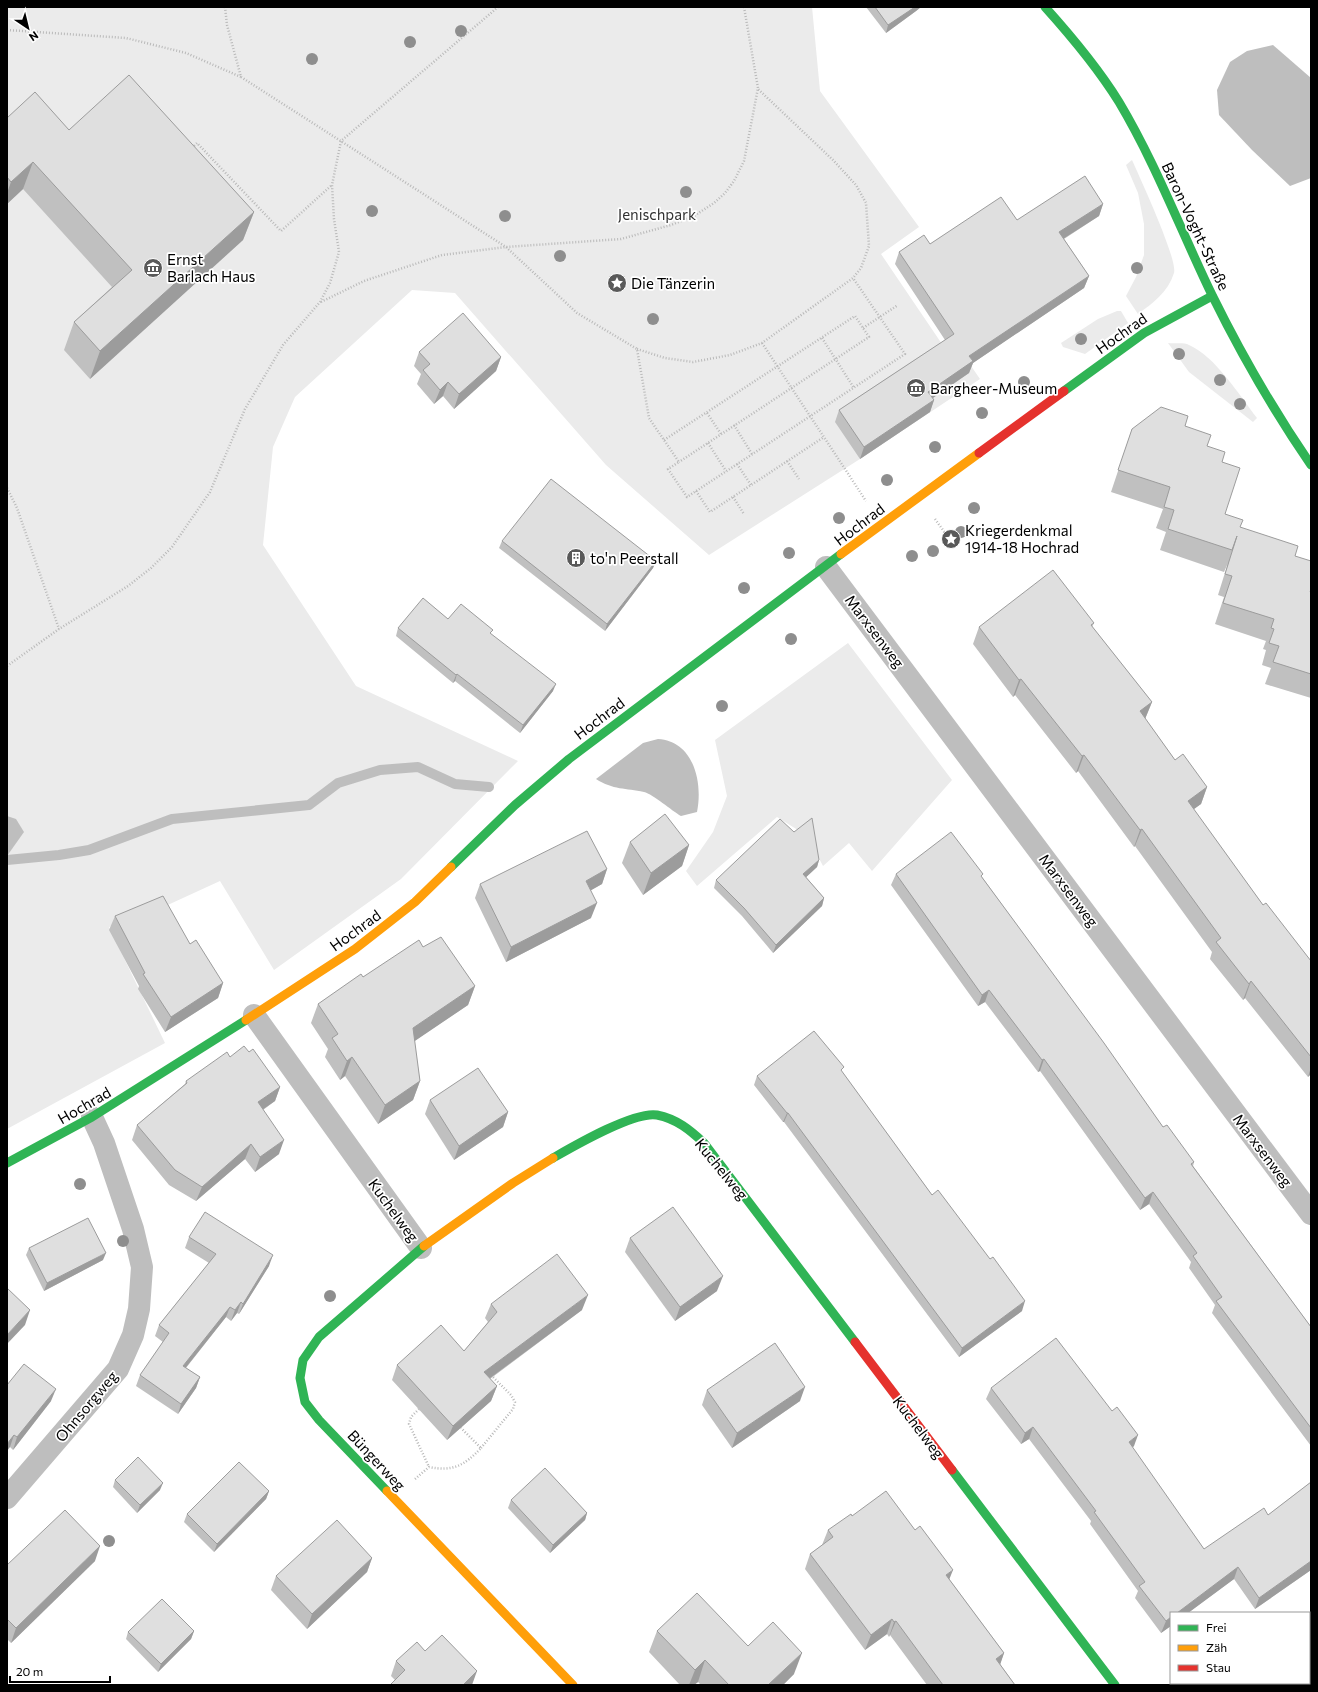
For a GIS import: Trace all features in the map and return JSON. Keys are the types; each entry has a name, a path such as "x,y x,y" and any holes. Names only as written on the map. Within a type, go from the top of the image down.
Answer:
{"street":[{"name":"Baron-Voght-Straße","path":"1045,7 1089,59 1119,102 1166,194 1212,296 1268,399 1311,465"},
{"name":"Hochrad","path":"7,1163 92,1118 254,1015 355,948 392,921 438,881 515,806 569,759 826,567 881,524 1144,333 1212,296"},
{"name":"Marxsenweg","path":"826,567 1311,1214"},
{"name":"Kuchelweg","path":"254,1015 421,1248 519,1179 575,1145 629,1119 656,1115 685,1126 704,1144 1115,1685"},
{"name":"Ohnsorgweg","path":"7,1498 118,1369 133,1335 139,1309 142,1267 133,1229 104,1143 92,1118"},
{"name":"Büngerweg","path":"421,1248 320,1337 303,1360 300,1378 305,1402 319,1420 573,1685"}],"path":[{"path":"225,7 227,25 241,78"},
{"path":"7,666 59,629 128,586 151,568 172,548 210,492 245,409 283,345 320,302 330,283 339,252 334,219 332,185 341,141 498,7"},
{"path":"320,302 364,281 442,256 506,247 621,239 671,226 694,216 714,203 725,193 738,174 744,161 758,88 744,7"},
{"path":"7,30 126,38 186,53 241,78 506,247 577,313 637,349 665,358 693,362 730,355 762,343 853,278 861,268 869,246 866,204 856,185 833,160 758,88"},
{"path":"191,148 197,143 281,231 332,185"},
{"path":"664,440 855,316 869,338 668,469 687,497 905,354 853,278"},
{"path":"863,328 898,305"},
{"path":"822,338 854,388"},
{"path":"762,343 881,524"},
{"path":"637,349 649,418 679,462"},
{"path":"707,413 721,434"},
{"path":"734,425 752,454"},
{"path":"696,491 710,512 824,437"},
{"path":"708,443 726,471"},
{"path":"787,461 799,479"},
{"path":"738,464 751,485"},
{"path":"7,488 17,508 59,629"},
{"path":"733,497 744,514"},
{"path":"932,515 948,537"},
{"path":"428,1466 439,1469 460,1466 481,1448 513,1409 515,1402 511,1395 487,1370"},
{"path":"419,1409 412,1417 409,1424 428,1466"},
{"path":"461,1428 481,1448"},
{"path":"394,1499 428,1466"}],"green space":[{"name":"Jenischpark","path":"7,7 812,7 820,91 919,227 881,254 944,347 954,341 980,379 860,459 709,555 606,465 455,293 412,290 295,397 273,447 263,545 356,686 518,761 401,879 274,970 220,881 135,920 109,927 165,1043 7,1129"},
{"path":"1132,160 1165,236 1174,265 1174,273 1168,286 1154,301 1138,314 1126,296 1136,277 1144,255 1144,224 1138,193 1126,165"},
{"path":"1117,311 1121,311 1128,323 1085,354 1063,347 1061,343 1098,319"},
{"path":"1168,343 1187,344 1199,350 1226,377 1257,418 1253,422 1189,372"},
{"path":"848,643 952,780 872,871 849,843 823,866 813,847 801,832 777,817 697,886 686,871 713,832 727,796 715,740"}],"shaded area":[{"path":"1273,45 1311,78 1311,178 1290,186 1252,150 1219,115 1217,90 1230,62 1247,51"},
{"path":"658,739 670,742 680,747 688,755 697,777 699,801 697,812 681,816 648,793 614,787 602,783 596,779 643,743"},
{"path":"7,816 16,819 24,832 7,856"}],"building":[{"path":"875,7 915,7 888,25"},
{"name":"Ernst Barlach Haus","path":"129,75 254,212 100,351 74,322 132,270 33,162 11,182 7,177 7,118 35,92 69,130"},
{"path":"1085,176 1103,204 1059,232 1089,276 969,356 973,361 928,392 934,400 864,447 839,410 954,334 899,252 924,235 930,244 1001,197 1017,220"},
{"path":"463,313 501,357 459,394 448,382 440,390 423,370 430,364 419,352"},
{"path":"1161,407 1188,416 1185,426 1211,435 1207,446 1225,452 1222,462 1240,468 1225,514 1243,520 1240,527 1298,546 1295,556 1311,561 1311,674 1273,662 1279,646 1269,643 1274,629 1271,628 1274,619 1223,603 1232,576 1225,574 1237,536 1232,550 1168,529 1174,510 1164,507 1170,487 1118,470 1132,429"},
{"name":"to'n Peerstall","path":"551,479 656,561 607,624 502,541"},
{"path":"1053,570 1094,623 1091,625 1152,702 1140,711 1175,760 1183,754 1207,787 1188,801 1263,905 1266,903 1311,961 1311,1057 1251,981 1249,984 1216,942 1221,938 1142,829 1140,830 1084,755 1082,756 1021,679 1019,680 979,627"},
{"path":"423,598 448,619 461,604 493,630 490,633 556,684 523,725 457,674 456,675 398,628"},
{"path":"665,814 689,845 651,873 630,842"},
{"path":"812,818 819,860 803,874 824,898 776,945 744,908 716,880 780,819 794,832"},
{"path":"587,831 607,869 586,881 597,903 511,947 480,884"},
{"path":"951,832 983,874 981,876 1104,1043 1163,1127 1167,1125 1194,1162 1191,1164 1311,1327 1311,1428 1216,1301 1222,1297 1193,1256 1197,1253 1153,1192 1145,1198 1044,1059 1042,1060 989,990 982,995 896,874"},
{"path":"163,896 190,944 196,940 223,983 171,1017 143,974 145,973 115,916"},
{"path":"441,937 475,986 413,1028 420,1081 385,1105 352,1057 347,1061 332,1038 338,1034 318,1004 361,974 363,977 419,940 423,947"},
{"path":"814,1031 844,1067 841,1070 932,1195 938,1190 990,1259 993,1257 1025,1301 962,1348 788,1113 757,1076"},
{"path":"244,1046 249,1052 253,1049 280,1087 258,1102 284,1140 260,1157 251,1144 202,1187 175,1170 137,1125 187,1083 186,1081 227,1052 230,1057"},
{"path":"478,1068 508,1112 459,1146 430,1100"},
{"path":"673,1207 723,1276 680,1307 630,1238"},
{"path":"205,1212 273,1255 243,1304 241,1302 235,1310 230,1307 183,1366 200,1377 181,1404 140,1375 169,1333 159,1325 216,1254 189,1237"},
{"path":"88,1218 106,1253 47,1283 29,1248"},
{"path":"557,1254 588,1295 484,1372 497,1386 453,1426 397,1365 441,1325 464,1351 497,1312 491,1304"},
{"path":"7,1288 30,1310 7,1335"},
{"path":"1056,1338 1112,1411 1117,1407 1138,1435 1129,1442 1204,1549 1264,1508 1268,1515 1311,1482 1311,1561 1259,1598 1238,1567 1178,1612 1170,1612 1170,1618 1166,1621 1139,1586 1145,1582 1094,1512 1096,1511 1033,1427 1025,1433 991,1388"},
{"path":"775,1343 805,1387 737,1433 707,1390"},
{"path":"24,1364 56,1389 17,1437 14,1435 7,1444 7,1385"},
{"path":"138,1457 163,1483 140,1505 115,1480"},
{"path":"239,1462 269,1491 217,1544 187,1514"},
{"path":"545,1468 587,1513 553,1545 511,1500"},
{"path":"886,1491 915,1530 920,1526 953,1570 946,1575 1004,1653 996,1659 1015,1685 943,1685 896,1621 894,1622 892,1619 871,1635 810,1554 833,1537 828,1530 851,1514 852,1516"},
{"path":"65,1510 100,1546 16,1628 7,1619 7,1565"},
{"path":"337,1520 372,1558 312,1614 276,1576"},
{"path":"697,1593 748,1646 773,1622 802,1653 768,1685 729,1685 705,1660 695,1670 657,1631"},
{"path":"162,1599 194,1631 161,1664 128,1632"},
{"path":"442,1635 477,1671 463,1685 390,1685 405,1670 396,1661 417,1642 425,1651"}],"waterway":[{"path":"7,860 59,855 89,850 172,819 309,805 338,783 380,770 418,767 455,784 489,787"}],"traffic: fast":[{"path":"1045,7 1084,53 1119,102 1145,149 1212,295 1234,339 1258,382 1311,465"},
{"path":"1064,391 1144,333 1212,296"},
{"path":"451,867 515,805 569,759 841,554"},
{"path":"7,1163 92,1117 246,1020"},
{"path":"553,1158 604,1130 634,1118 647,1115 657,1115 677,1122 704,1143 855,1342"},
{"path":"387,1491 319,1420 305,1402 300,1378 303,1360 319,1337 424,1246"},
{"path":"952,1470 1115,1685"}],"traffic: slow":[{"path":"841,554 979,453"},
{"path":"246,1020 355,949 415,902 451,867"},
{"path":"424,1246 513,1183 553,1158"},
{"path":"387,1491 573,1685"}],"traffic: jam":[{"path":"979,453 1064,391"},
{"path":"855,1342 952,1470"}],"place":[{"name":"Ernst Barlach Haus","path":"153,268"},
{"name":"Die Tänzerin","path":"617,283"},
{"name":"Bargheer-Museum","path":"916,388"},
{"name":"Kriegerdenkmal 1914-18 Hochrad","path":"951,539"},
{"name":"to'n Peerstall","path":"576,558"}]}
